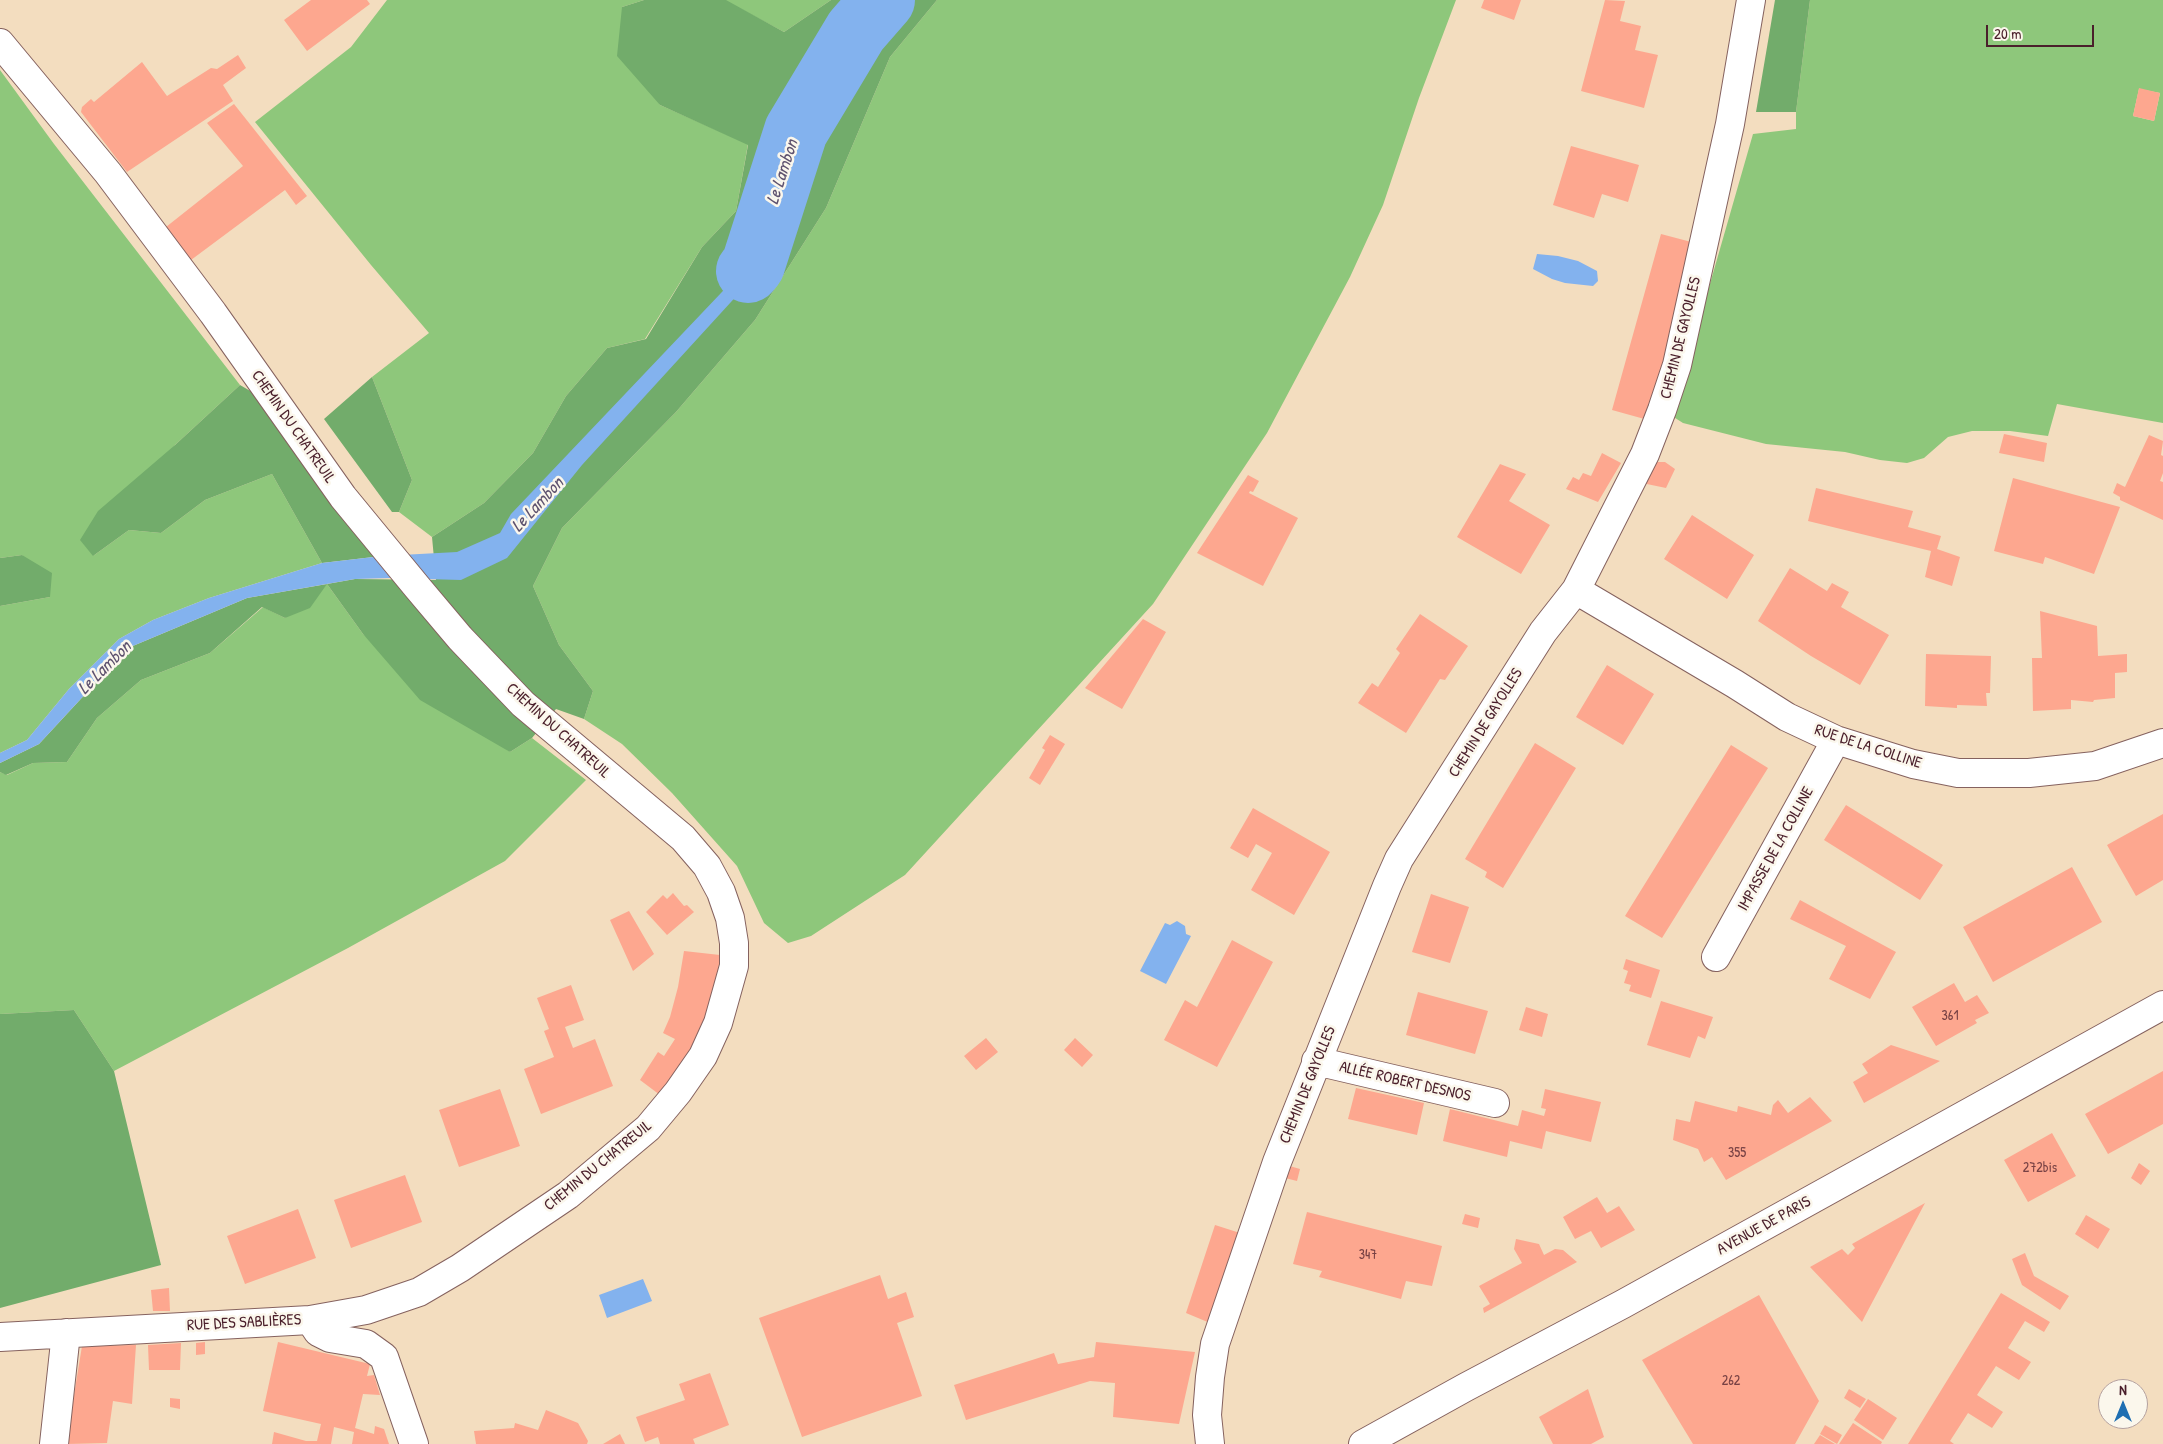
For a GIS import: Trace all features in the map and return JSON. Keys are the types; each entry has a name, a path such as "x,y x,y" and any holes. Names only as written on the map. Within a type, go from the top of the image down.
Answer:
{"street":[{"name":"CHEMIN DE GAYOLLES","path":"1210,1444 1207,1415 1215,1344 1277,1162 1399,859 1543,632 1576,590 1645,454 1677,365 1730,124 1752,0"},
{"name":"CHEMIN DU CHATREUIL","path":"0,44 108,173 213,313 343,497 418,588 460,638 523,704 683,838 707,866 721,892 730,918 734,943 734,966 718,1023 703,1056 678,1092 648,1128 568,1195 499,1243 419,1292 366,1310 310,1320"},
{"name":"RUE DE LA COLLINE","path":"1576,590 1787,717 1836,740 1913,764 1958,774 2029,774 2095,766 2163,743"},
{"name":"IMPASSE DE LA COLLINE","path":"1716,957 1836,740"},
{"name":"AVENUE DE PARIS","path":"1363,1444 1466,1387 1624,1304 2163,1006"},
{"name":"ALLÉE ROBERT DESNOS","path":"1316,1062 1495,1103"},
{"name":"RUE DES SABLIÈRES","path":"0,1337 310,1320 318,1332 330,1338 366,1344 384,1357 414,1444"},
{"path":"54,1444 66,1333"}],"green space":[{"path":"387,0 644,0 622,7 660,105 748,144 736,211 702,247 645,339 607,348 566,396 533,453 484,503 432,537 399,512 412,480 372,377 429,333 255,122 351,47"},
{"path":"644,0 726,0 784,32 831,0 937,0 890,57 826,208 755,320 676,412 562,528 533,586 559,645 593,691 584,719 556,709 532,738 510,752 420,700 363,634 327,584 355,579 436,580 432,537 484,503 533,453 566,396 607,348 646,339 702,247 736,211 748,145 660,105 617,56 622,7"},
{"path":"724,0 831,0 784,32"},
{"path":"937,0 1456,0 1419,98 1383,205 1350,277 1267,433 1153,604 905,875 811,936 788,943 764,923 737,866 672,793 622,744 584,719 593,691 559,645 533,586 562,528 676,412 755,320 826,208 890,57"},
{"path":"1775,0 1810,0 1796,112 1756,112"},
{"path":"1810,0 2163,0 2163,423 2057,404 2048,436 2010,431 1972,431 1948,437 1924,458 1907,463 1880,460 1845,452 1766,444 1683,423 1672,416 1753,134 1796,129 1796,112","holes":["2139,89 2160,93 2154,121 2133,116"]},
{"path":"0,70 54,144 240,385 175,445 93,556 129,530 161,533 205,500 272,474 322,563 209,598 153,620 119,639 69,689 27,740 0,753 0,606 50,597 22,555 0,558"},
{"path":"372,377 412,480 399,512 392,512 324,419"},
{"path":"240,385 252,392 292,438 382,556 322,563 272,474 205,500 161,533 129,530 93,556 80,540 98,511 175,445"},
{"path":"22,555 52,573 50,597 0,606 0,558"},
{"path":"327,584 363,634 510,752 532,738 586,780 505,861 348,948 114,1071 74,1010 0,1014 0,772 7,775 33,763 67,762 97,718 141,680 210,653 263,607 285,618"},
{"path":"327,584 310,608 285,618 262,607 210,653 141,680 97,718 67,762 33,763 6,775 0,772 0,763 39,744 128,648 247,598"},
{"path":"74,1010 114,1071 161,1265 0,1308 0,1014"}],"water":[{"path":"873,0 895,0 828,87 752,279 582,465 507,558 461,580 355,579 247,598 128,648 39,744 0,763 0,753 27,740 69,689 119,639 153,620 209,598 322,563 382,556 457,552 500,533 511,514 740,273 845,34"},
{"path":"1537,254 1558,256 1578,261 1597,271 1598,281 1593,286 1565,283 1552,279 1533,269"},
{"path":"1177,921 1185,926 1186,934 1191,936 1166,984 1140,971 1165,923 1170,925"},
{"path":"643,1279 652,1301 607,1318 599,1295"}],"building":[{"path":"311,0 367,0 370,4 307,51 284,20"},
{"path":"1484,0 1521,0 1514,20 1481,8"},
{"path":"1605,0 1625,1 1620,21 1641,26 1635,50 1658,55 1644,108 1581,91"},
{"path":"238,55 246,68 223,85 233,101 127,172 81,112 82,107 91,99 94,102 142,62 167,96 211,68 217,69"},
{"path":"2139,88 2160,93 2154,121 2133,116"},
{"path":"234,104 307,196 296,205 285,190 191,260 166,227 243,166 207,123"},
{"path":"1571,146 1639,165 1628,202 1602,194 1594,218 1553,205"},
{"path":"1661,234 1695,243 1648,420 1612,410"},
{"path":"2004,434 2047,443 2044,462 1999,453"},
{"path":"2149,435 2163,441 2161,455 2163,456 2163,473 2160,481 2163,482 2163,520 2120,500 2120,497 2113,493 2117,483 2125,487"},
{"path":"1602,453 1621,463 1598,502 1566,489 1573,477 1579,480 1583,473 1591,476"},
{"path":"1657,462 1665,462 1675,469 1666,488 1642,483"},
{"path":"1500,464 1526,474 1509,501 1550,525 1521,574 1457,537"},
{"path":"1248,475 1259,481 1253,492 1250,491 1249,493 1298,518 1263,586 1197,553"},
{"path":"2013,478 2120,507 2094,574 2045,557 2043,564 1994,551"},
{"path":"1816,488 1913,511 1908,527 1941,536 1937,549 1960,557 1952,586 1925,577 1931,551 1808,521"},
{"path":"1692,515 1754,555 1727,599 1664,559"},
{"path":"1790,568 1827,591 1832,583 1849,592 1841,607 1889,635 1860,685 1758,621"},
{"path":"2040,611 2097,626 2098,656 2127,654 2127,672 2115,673 2115,698 2094,700 2093,702 2071,700 2071,709 2033,711 2032,658 2042,658"},
{"path":"1420,614 1468,646 1445,680 1440,679 1406,733 1358,703 1372,683 1378,687 1400,653 1396,649"},
{"path":"1143,619 1166,632 1122,709 1085,688"},
{"path":"1926,654 1991,656 1990,693 1986,693 1987,706 1957,705 1957,708 1925,706"},
{"path":"1607,665 1654,694 1623,745 1576,717"},
{"path":"1050,735 1065,744 1040,785 1029,778 1045,750 1042,748"},
{"path":"1535,743 1576,768 1503,888 1485,877 1487,872 1465,859"},
{"path":"1731,745 1768,768 1662,938 1625,916"},
{"path":"1846,805 1943,865 1920,900 1824,840"},
{"path":"1253,808 1330,852 1294,915 1251,890 1272,853 1256,844 1248,858 1230,848"},
{"path":"2163,814 2163,880 2136,896 2107,845"},
{"path":"2072,867 2102,922 1993,982 1963,927"},
{"path":"673,893 684,906 687,905 694,912 667,935 646,912 663,895 667,899"},
{"path":"1431,894 1469,907 1450,963 1412,952"},
{"path":"1800,900 1896,952 1870,999 1829,979 1846,946 1790,919"},
{"path":"629,911 654,954 633,971 610,920"},
{"path":"1232,940 1273,962 1217,1067 1164,1040 1185,1000 1197,1007"},
{"path":"684,951 720,955 716,991 695,1047 660,1095 640,1080 658,1052 664,1056 675,1039 663,1033 670,1017 678,987"},
{"path":"1626,959 1660,970 1651,998 1629,991 1631,985 1624,983 1628,971 1623,969"},
{"path":"1954,983 1965,1002 1977,995 1989,1013 1975,1020 1977,1023 1936,1046 1912,1007"},
{"path":"571,985 584,1020 565,1027 573,1048 595,1039 613,1086 541,1114 524,1069 554,1057 544,1031 549,1029 537,998"},
{"path":"1418,992 1488,1011 1475,1054 1406,1035"},
{"path":"1661,1001 1713,1017 1705,1039 1698,1036 1690,1058 1647,1045"},
{"path":"1526,1007 1548,1014 1542,1037 1519,1030"},
{"path":"986,1038 998,1052 976,1070 964,1056"},
{"path":"1075,1038 1093,1055 1082,1067 1064,1050"},
{"path":"1891,1045 1940,1061 1864,1103 1853,1082 1868,1073 1862,1064"},
{"path":"2163,1071 2163,1124 2108,1154 2085,1114"},
{"path":"1356,1088 1424,1103 1417,1135 1348,1119"},
{"path":"500,1089 520,1146 459,1167 439,1110"},
{"path":"1545,1089 1601,1102 1591,1142 1546,1131 1542,1149 1510,1141 1507,1157 1443,1141 1450,1109 1518,1126 1522,1110 1544,1116 1546,1109 1541,1108"},
{"path":"1810,1097 1832,1121 1726,1180 1712,1157 1704,1162 1698,1149 1673,1140 1676,1119 1690,1122 1695,1101 1737,1112 1738,1106 1771,1115 1773,1105 1778,1100 1788,1113"},
{"path":"2052,1133 2076,1176 2028,1202 2004,1160"},
{"path":"2139,1163 2150,1171 2141,1185 2131,1178"},
{"path":"1286,1165 1300,1169 1297,1181 1281,1177"},
{"path":"405,1175 422,1222 351,1248 334,1200"},
{"path":"1597,1197 1607,1213 1619,1206 1635,1230 1601,1248 1591,1231 1575,1239 1563,1217"},
{"path":"1925,1203 1862,1322 1810,1267 1842,1249 1848,1255 1855,1248 1852,1244"},
{"path":"298,1209 316,1258 245,1284 227,1236"},
{"path":"1307,1212 1442,1246 1432,1286 1406,1281 1401,1299 1319,1277 1322,1271 1293,1264"},
{"path":"1465,1214 1480,1218 1478,1228 1462,1224"},
{"path":"2086,1215 2110,1229 2098,1249 2075,1234"},
{"path":"1215,1225 1240,1233 1210,1323 1186,1313"},
{"path":"1516,1239 1539,1244 1544,1255 1555,1249 1563,1250 1577,1262 1484,1313 1483,1308 1490,1304 1479,1286 1522,1263 1514,1249"},
{"path":"2025,1253 2034,1276 2069,1296 2060,1310 2022,1285 2012,1259"},
{"path":"880,1275 888,1299 906,1292 914,1317 897,1323 922,1396 802,1437 759,1318"},
{"path":"169,1288 170,1311 153,1311 151,1290"},
{"path":"2001,1293 2050,1322 2044,1332 2025,1321 2008,1348 2031,1362 2019,1380 1996,1366 1977,1395 2003,1412 1992,1428 1968,1413 1950,1441 1954,1444 1908,1444"},
{"path":"1759,1295 1819,1401 1795,1444 1693,1444 1642,1360"},
{"path":"205,1342 205,1354 196,1355 196,1343"},
{"path":"278,1342 370,1364 367,1376 374,1375 380,1395 363,1394 355,1428 374,1434 375,1426 384,1429 389,1444 352,1444 354,1432 334,1427 331,1444 272,1444 274,1432 306,1441 317,1441 321,1424 263,1411"},
{"path":"1096,1342 1195,1352 1179,1424 1113,1417 1115,1383 1090,1381 966,1420 954,1385 1054,1353 1058,1364 1094,1357"},
{"path":"181,1343 180,1370 149,1370 148,1345"},
{"path":"136,1345 132,1404 113,1401 107,1443 66,1444 82,1346"},
{"path":"710,1373 729,1425 693,1439 695,1444 660,1444 658,1437 645,1442 636,1417 685,1400 679,1384"},
{"path":"1588,1389 1604,1437 1591,1444 1553,1444 1539,1417"},
{"path":"1849,1389 1866,1399 1860,1408 1844,1398"},
{"path":"170,1398 180,1399 180,1409 170,1407"},
{"path":"1868,1399 1897,1418 1883,1440 1854,1420"},
{"path":"546,1410 578,1423 588,1441 587,1444 476,1444 474,1431 514,1428 515,1423 538,1430"},
{"path":"1853,1423 1882,1442 1881,1444 1839,1444"},
{"path":"1825,1425 1842,1435 1837,1444 1820,1434"},
{"path":"620,1434 625,1444 603,1444"},
{"path":"1820,1435 1835,1444 1814,1444"}],"waterway":[{"name":"Le Lambon","path":"748,271 753,265 796,131 856,31 883,0"}]}
